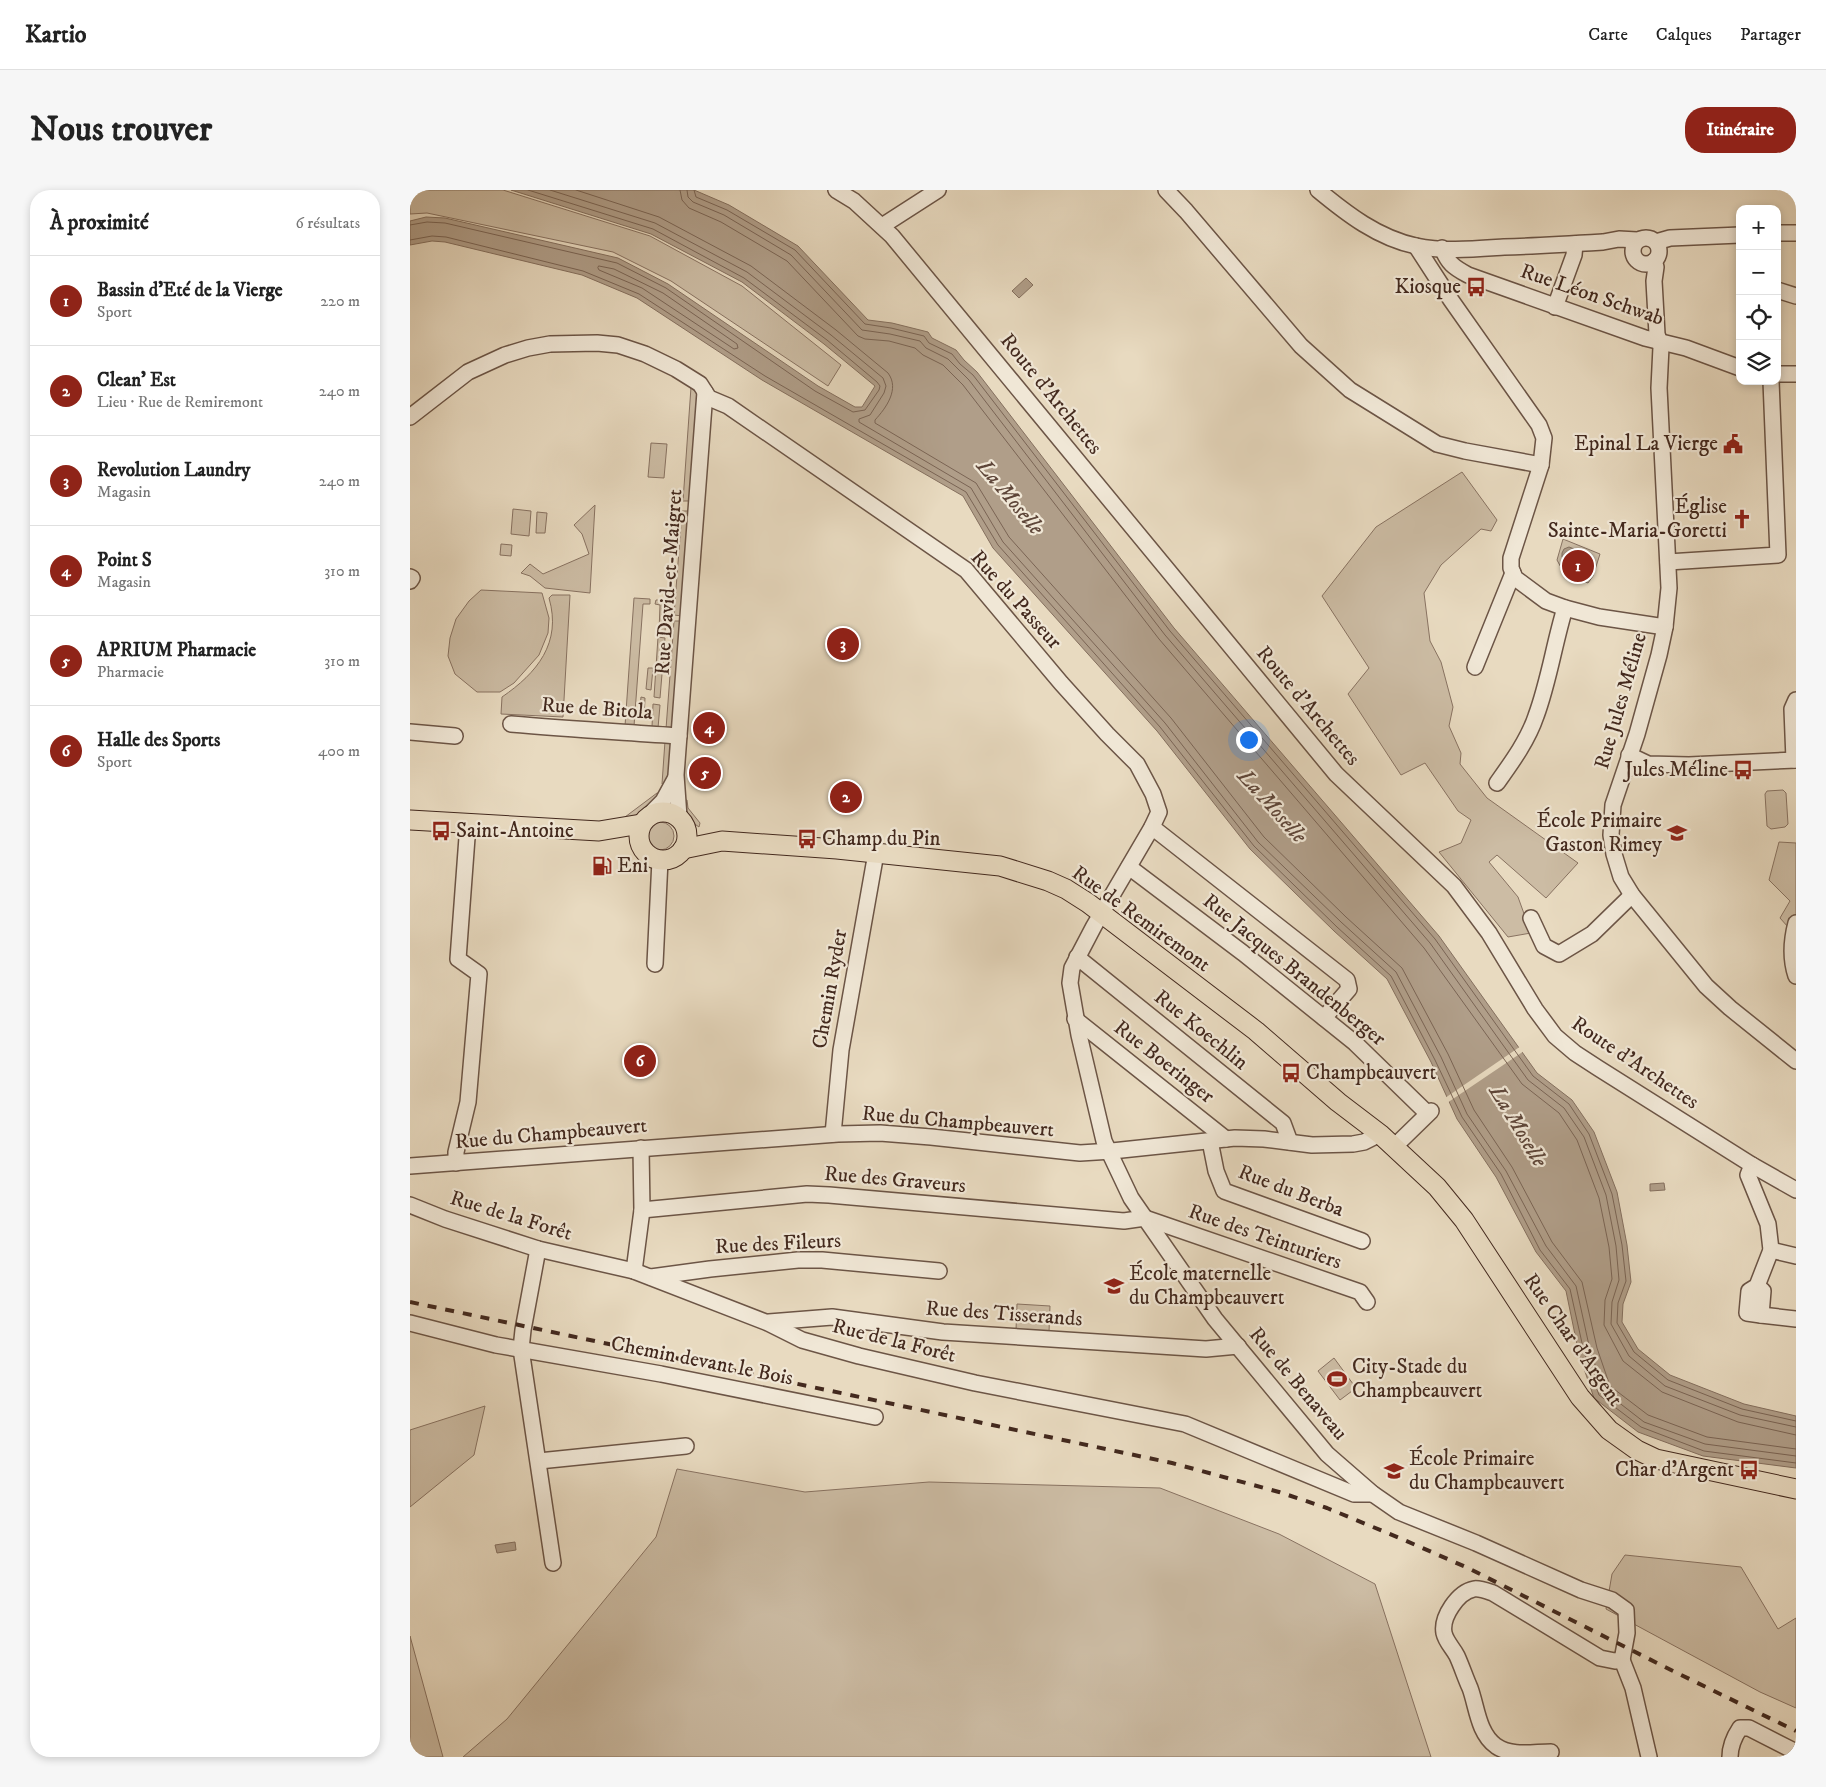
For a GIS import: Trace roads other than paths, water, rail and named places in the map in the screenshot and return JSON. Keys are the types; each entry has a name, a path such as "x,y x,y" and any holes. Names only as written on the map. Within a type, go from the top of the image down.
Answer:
{"main road":[{"path":"410,820 599,831 645,820 660,811 671,812 682,823 687,838 678,856 670,860 660,860 649,856 642,848 638,835 645,820"},
{"name":"Rue de Remiremont","path":"682,823 722,841"},
{"path":"599,831 642,848"},
{"name":"Rue de Remiremont","path":"683,849 722,841 876,853 1000,866 1025,873 1066,889 1102,913 1256,1032 1338,1102 1380,1134 1438,1187"},
{"name":"Rue Char d'Argent","path":"1438,1187 1464,1220 1580,1398 1609,1430 1637,1450 1656,1459 1796,1489"}],"street":[{"name":"Route d'Archettes","path":"836,190 854,202 882,226 944,297 1336,774 1454,886 1489,933 1535,1009 1555,1036 1575,1053 1598,1068 1752,1165 1796,1190"},
{"path":"882,226 938,190"},
{"path":"1166,190 1301,346 1350,390 1437,444 1465,452 1541,465"},
{"path":"1318,190 1361,224 1416,246 1477,249 1575,244 1618,239 1647,253 1690,238 1736,235"},
{"path":"1781,234 1796,233"},
{"path":"1555,307 1574,255 1575,244"},
{"path":"1416,246 1451,300 1539,425 1544,438 1541,465 1511,558 1511,568 1515,578 1546,601 1564,608 1614,620 1665,627"},
{"name":"Rue Léon Schwab","path":"1442,248 1447,261 1468,275 1645,338 1686,348 1736,367"},
{"name":"Rue Jules Méline","path":"1647,253 1648,276 1654,281 1657,334 1662,347 1659,388 1669,588 1665,627 1659,655 1630,755 1613,805 1611,834 1614,854 1620,878 1706,986 1730,1008 1794,1056"},
{"path":"1781,291 1796,296"},
{"name":"Rue du Passeur","path":"410,417 468,372 504,355 550,344 597,343 618,345 645,354 676,369 700,384 709,398 728,406 966,570 1061,682 1107,734 1137,764 1153,794 1159,812 1102,913"},
{"path":"1781,374 1796,374"},
{"path":"1668,562 1778,555 1771,385"},
{"name":"Rue David-et-Maigret","path":"682,823 676,775 704,392"},
{"path":"1475,667 1513,573"},
{"path":"410,577 412,578 410,581"},
{"path":"1497,782 1513,762 1536,717 1551,667 1564,608"},
{"path":"1630,755 1648,764 1689,765 1795,760 1792,709 1796,700"},
{"name":"Rue de Bitola","path":"511,724 591,732 679,736"},
{"path":"410,732 455,736"},
{"name":"Rue David-et-Maigret","path":"645,820 663,801 676,775"},
{"path":"456,1163 456,1152 468,1102 479,974 458,959 468,824"},
{"path":"1152,827 1347,980 1349,989 1324,1018"},
{"name":"Chemin Ryder","path":"833,1134 840,1050 876,853"},
{"path":"655,964 660,860"},
{"name":"Rue Jacques Brandenberger","path":"1129,867 1242,952 1355,1043 1429,1112 1394,1147"},
{"path":"1531,918 1544,946 1559,954 1592,934 1632,895"},
{"name":"Rue de Benaveau","path":"1102,913 1072,968 1070,983 1075,1019 1102,1134 1108,1152 1131,1198 1144,1218 1215,1319 1327,1454 1373,1494 1399,1512 1474,1542 1581,1590 1612,1600 1626,1610 1628,1633 1622,1660"},
{"path":"1796,923 1791,942 1792,964 1796,976"},
{"name":"Rue Koechlin","path":"1078,957 1283,1123 1290,1142"},
{"name":"Rue Boeringer","path":"1075,1019 1226,1139"},
{"name":"Rue du Champbeauvert","path":"410,1166 833,1134 880,1133 1080,1153 1108,1152 1226,1139 1264,1138 1312,1144 1353,1144 1364,1142 1380,1134"},
{"name":"Rue du Berba","path":"1210,1140 1216,1172 1224,1191 1362,1240"},
{"path":"634,1271 642,1210 641,1148"},
{"path":"1752,1165 1748,1175 1768,1224 1772,1250 1757,1286 1763,1291 1761,1315 1796,1319"},
{"name":"Rue des Graveurs","path":"642,1210 807,1194 1124,1221 1144,1218"},
{"name":"Rue de la Forêt","path":"410,1205 444,1219 538,1249 634,1271 768,1323 802,1340 975,1383 1185,1424 1354,1494 1373,1494"},
{"name":"Rue des Teinturiers","path":"1144,1218 1360,1292 1367,1302"},
{"path":"538,1249 521,1349 553,1563"},
{"path":"1772,1250 1796,1256"},
{"name":"Rue des Fileurs","path":"650,1277 798,1260 822,1260 939,1271"},
{"name":"Rue des Tisserands","path":"768,1323 832,1317 942,1332 1206,1349 1238,1346"},
{"name":"Chemin devant le Bois","path":"410,1323 496,1345 660,1374 875,1416"},
{"path":"539,1461 686,1446"},
{"path":"1552,1752 1506,1752 1486,1737 1471,1691 1456,1655 1446,1640 1444,1631 1444,1624 1455,1602 1464,1593 1475,1588 1493,1593 1600,1658 1622,1660 1633,1688 1649,1757"},
{"path":"1730,1757 1730,1750 1735,1735 1740,1728 1749,1728 1796,1752"}],"water":[{"name":"La Moselle","path":"511,190 694,190 729,205 798,246 868,320 892,323 928,332 932,338 956,350 977,372 1174,628 1439,936 1537,1073 1572,1100 1594,1132 1617,1192 1627,1245 1631,1282 1623,1304 1622,1322 1638,1349 1670,1375 1744,1404 1796,1416 1796,1468 1703,1456 1638,1432 1594,1398 1579,1354 1566,1291 1536,1252 1496,1177 1457,1119 1431,1062 1387,979 1334,931 1250,849 1157,731 993,548 963,496 762,380 637,298 582,275 445,242 432,241 410,245 410,221 426,217 445,218 618,258 668,284 818,386 855,407 862,407 875,386 824,344 742,282 651,234"},
{"path":"1026,278 1033,285 1019,298 1012,291"},
{"path":"1569,547 1574,549 1585,565 1581,572 1575,571 1571,564 1562,557 1564,549"},
{"path":"1664,1183 1665,1190 1650,1191 1650,1184"},
{"path":"515,1542 516,1550 497,1553 495,1545"}],"railway":[{"path":"410,1302 1172,1463 1279,1492 1327,1508 1468,1568 1796,1731"}],"place":[{"name":"Kiosque","path":"1476,287"},
{"name":"Epinal La Vierge","path":"1733,444"},
{"name":"Église Sainte-Maria-Goretti","path":"1742,519"},
{"name":"Bassin d'Eté de la Vierge","path":"1578,566"},
{"name":"Revolution Laundry","path":"843,644"},
{"name":"Point S","path":"709,728"},
{"name":"Jules Méline","path":"1743,770"},
{"name":"APRIUM Pharmacie","path":"705,773"},
{"name":"Clean' Est","path":"846,797"},
{"name":"Saint-Antoine","path":"441,831"},
{"name":"École Primaire Gaston Rimey","path":"1677,833"},
{"name":"Champ du Pin","path":"807,839"},
{"name":"Eni","path":"602,866"},
{"name":"Halle des Sports","path":"640,1061"},
{"name":"Champbeauvert","path":"1291,1073"},
{"name":"École maternelle du Champbeauvert","path":"1114,1286"},
{"name":"City-Stade du Champbeauvert","path":"1337,1379"},
{"name":"Char d'Argent","path":"1749,1470"},
{"name":"École Primaire du Champbeauvert","path":"1394,1471"}]}
